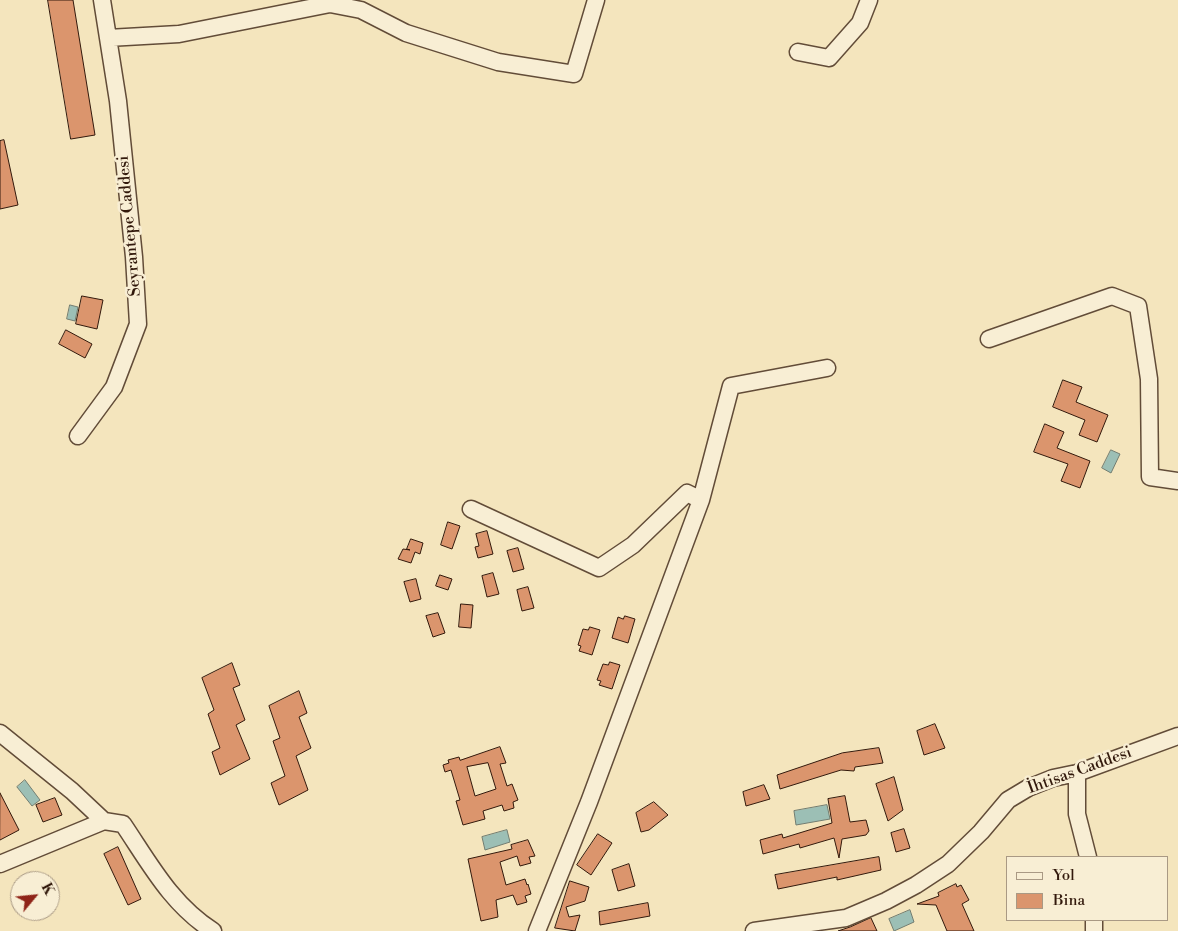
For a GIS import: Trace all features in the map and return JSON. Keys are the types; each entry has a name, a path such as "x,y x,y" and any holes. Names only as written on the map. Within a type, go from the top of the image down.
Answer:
{"street":[{"name":"Seyrantepe Caddesi","path":"78,436 114,387 138,324 134,258 118,101 102,0"},
{"path":"108,38 179,34 330,4 361,10 406,33 498,62 574,74 596,0"},
{"path":"798,52 829,58 860,22 869,0"},
{"path":"989,339 1112,296 1138,306 1149,379 1150,478 1178,481"},
{"path":"537,931 589,802 701,500 731,386 827,368"},
{"path":"471,509 599,568 633,546 687,493 701,500"},
{"path":"0,733 72,790 104,821"},
{"name":"İhtisas Caddesi","path":"754,931 846,918 886,901 916,885 948,864 981,832 1008,800 1028,788 1053,778 1078,773 1178,736"},
{"path":"1078,773 1078,814 1088,856"},
{"path":"0,864 104,821 123,824 169,893 200,923 213,931"}],"water":[{"path":"70,305 78,307 75,321 67,319"},
{"path":"1111,450 1120,454 1111,473 1102,468"},
{"path":"25,780 40,800 32,806 17,787"},
{"path":"827,805 830,819 796,825 794,811"},
{"path":"507,830 510,842 485,850 482,837"},
{"path":"910,910 914,922 894,931 889,919"}],"building":[{"path":"48,0 73,0 95,135 71,139"},
{"path":"4,140 18,205 0,209 0,141"},
{"path":"82,296 103,300 97,329 76,324"},
{"path":"66,330 92,344 85,358 59,344"},
{"path":"1063,380 1082,387 1076,402 1108,415 1097,442 1079,435 1085,420 1053,407"},
{"path":"1045,424 1064,432 1057,448 1090,461 1080,488 1061,481 1068,464 1034,452"},
{"path":"448,522 460,526 452,549 441,545"},
{"path":"487,531 493,554 478,558 475,547 479,546 476,534"},
{"path":"411,539 423,543 420,554 415,552 411,563 398,559 403,549 410,550 407,549"},
{"path":"518,548 524,569 513,572 507,551"},
{"path":"493,573 499,594 487,597 482,576"},
{"path":"440,575 452,579 448,590 436,586"},
{"path":"416,579 421,599 410,602 404,582"},
{"path":"528,587 534,608 522,611 517,590"},
{"path":"461,604 473,605 471,628 459,627"},
{"path":"438,613 445,633 433,637 426,616"},
{"path":"625,616 635,619 628,643 612,638 618,617 623,619"},
{"path":"590,627 600,630 592,655 579,651 581,646 578,645 583,629 588,630"},
{"path":"610,662 620,665 612,689 599,685 601,681 597,680 603,664 608,665"},
{"path":"232,663 240,685 233,688 245,720 236,725 250,759 220,775 212,752 220,748 208,714 214,710 202,678"},
{"path":"299,691 307,713 299,717 311,748 296,756 308,790 279,805 271,783 285,776 273,741 280,738 269,706"},
{"path":"935,724 945,748 924,755 917,731"},
{"path":"500,747 506,763 500,764 507,786 512,784 518,800 513,802 514,808 504,811 502,805 483,811 485,819 463,825 456,801 460,800 451,770 445,772 443,765 449,763 448,760 459,757 460,760","holes":["488,763 496,789 475,796 467,767"]},
{"path":"879,748 883,763 855,767 854,771 841,770 780,789 777,775 842,753"},
{"path":"894,777 903,810 888,821 876,784"},
{"path":"764,785 770,799 746,806 743,792"},
{"path":"0,793 19,830 0,840"},
{"path":"845,796 850,822 866,820 869,831 866,835 842,839 839,858 834,838 800,848 799,844 763,854 760,840 782,834 783,838 832,823 828,799"},
{"path":"55,798 62,815 43,822 36,805"},
{"path":"654,802 668,815 649,830 641,832 636,813"},
{"path":"904,829 910,848 896,852 891,833"},
{"path":"598,834 612,843 591,875 577,865"},
{"path":"528,840 535,856 529,857 531,863 520,866 517,856 500,862 506,885 525,879 531,894 525,896 527,902 517,905 513,895 496,900 498,917 481,921 468,859 512,849 511,845"},
{"path":"118,847 141,899 128,905 104,854"},
{"path":"879,857 881,870 837,880 837,877 778,889 775,875"},
{"path":"629,864 635,886 618,891 612,870"},
{"path":"570,881 589,887 585,901 566,907 569,917 580,915 575,931 555,928"},
{"path":"956,884 957,887 961,885 969,900 962,904 974,931 947,931 936,905 917,904 939,896 938,893"},
{"path":"648,903 650,916 600,925 599,912"},
{"path":"871,918 877,931 838,931 850,927"}]}
